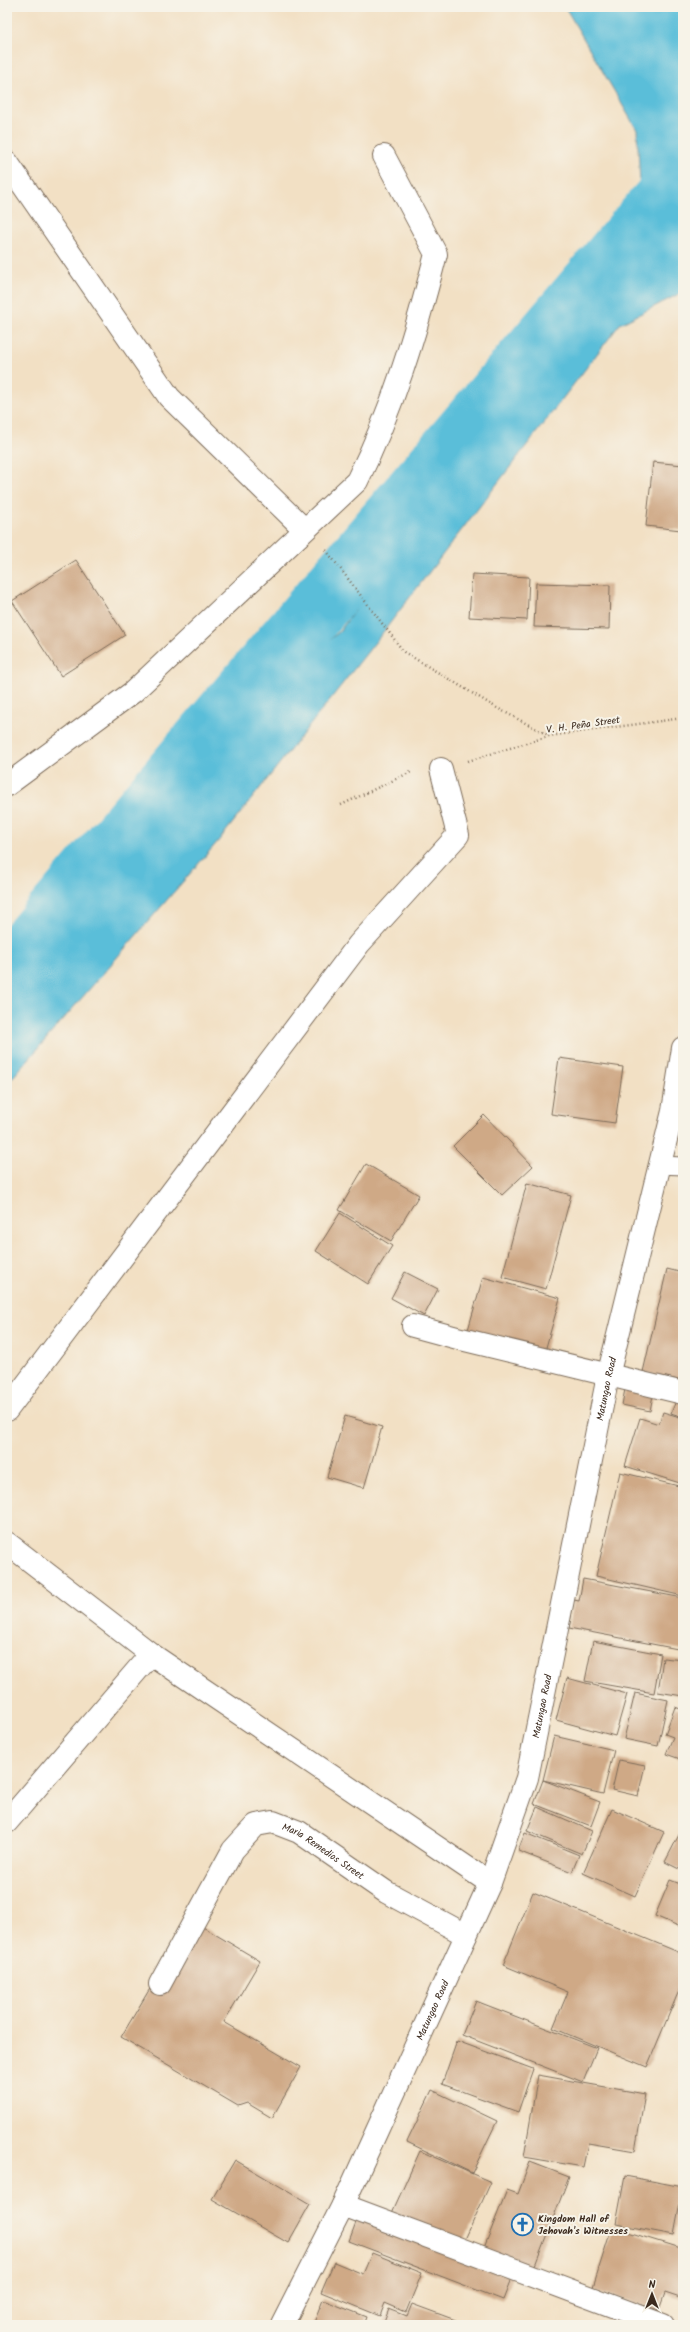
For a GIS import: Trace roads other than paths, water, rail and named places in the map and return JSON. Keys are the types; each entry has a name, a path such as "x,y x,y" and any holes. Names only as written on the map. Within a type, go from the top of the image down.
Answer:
{"street":[{"path":"7,785 133,692 304,529 357,481 368,460 410,350 436,254 384,156"},
{"path":"7,162 169,397 304,529"},
{"path":"7,1410 359,944 458,835 441,769"},
{"name":"Matungao Road","path":"282,2325 343,2205 490,1883 527,1778 608,1376 673,1111 683,1048"},
{"path":"413,1326 608,1376 683,1393"},
{"path":"7,1543 151,1654 490,1883"},
{"path":"7,1822 151,1654"},
{"name":"Maria Remedios Street","path":"160,1984 233,1850 256,1825 273,1822 299,1832 386,1892 466,1935"},
{"path":"343,2205 663,2325"}],"lane":[{"path":"659,1165 683,1166"}],"water":[{"path":"565,7 683,7 683,292 620,324 377,640 220,839 7,1084 7,980 125,804 339,632 524,378 643,236 637,130"}],"waterway":[{"path":"7,972 683,177"}],"place":[{"name":"Kingdom Hall of Jehovah's Witnesses","path":"522,2224"}]}
